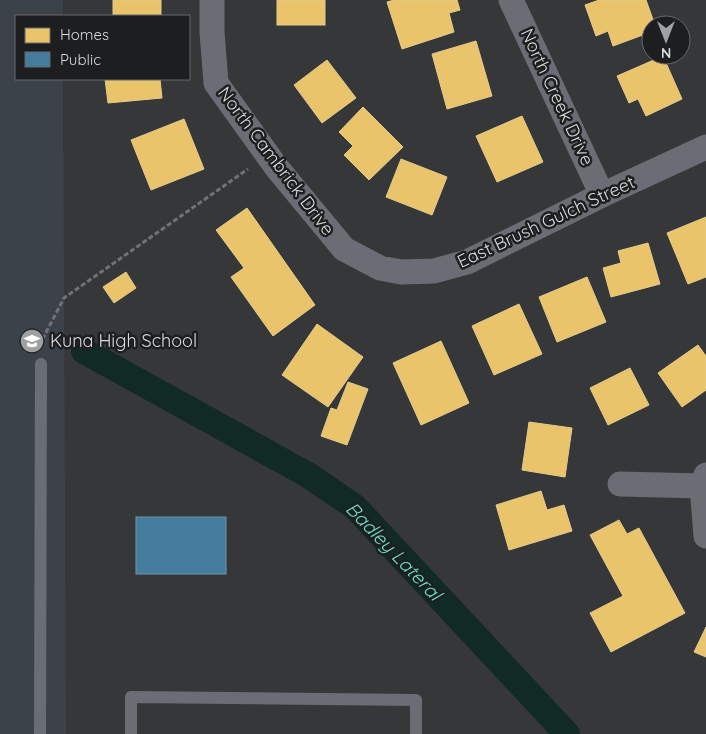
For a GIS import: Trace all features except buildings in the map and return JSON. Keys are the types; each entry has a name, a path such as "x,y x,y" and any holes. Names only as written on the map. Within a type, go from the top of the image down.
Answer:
{"street":[{"name":"North Cambrick Drive","path":"212,0 212,32 216,83 277,168 344,249 380,268"},
{"name":"North Creek Drive","path":"511,0 602,195"},
{"name":"East Brush Gulch Street","path":"380,268 401,272 434,272 467,262 602,195 706,147"},
{"path":"620,484 704,480 706,536"}],"lane":[{"path":"40,734 41,364"},
{"path":"132,734 131,697 416,700 416,734"}],"path":[{"path":"38,348 64,298 250,167"}],"shaded area":[{"name":"Kuna High School","path":"0,0 63,0 63,15 15,15 15,80 63,80 66,734 0,734"}],"waterway":[{"name":"Badley Lateral","path":"84,351 308,475 355,507 567,734"}],"place":[{"name":"Kuna High School","path":"32,341"}]}
